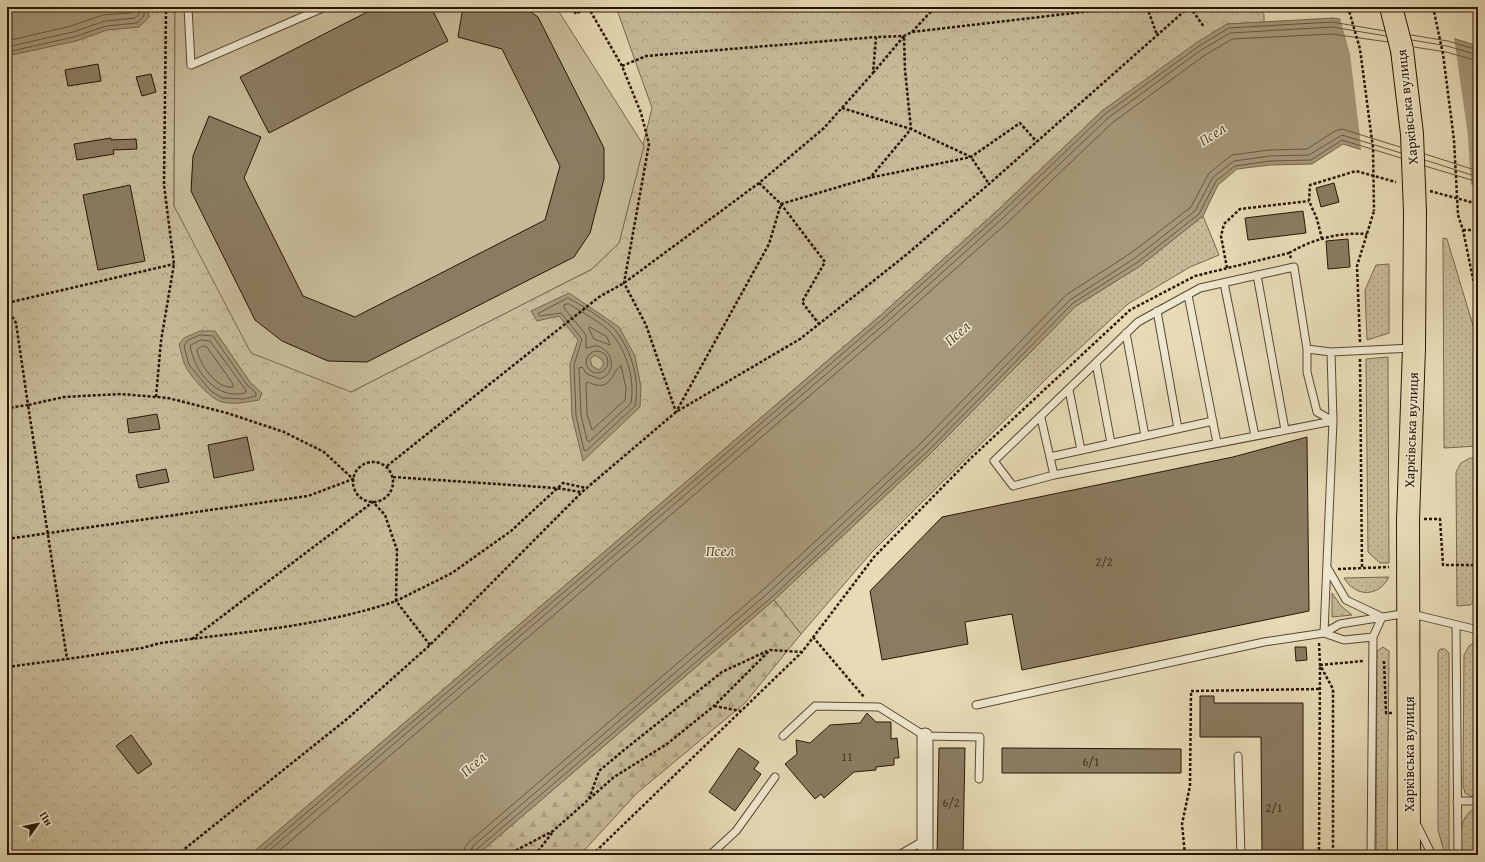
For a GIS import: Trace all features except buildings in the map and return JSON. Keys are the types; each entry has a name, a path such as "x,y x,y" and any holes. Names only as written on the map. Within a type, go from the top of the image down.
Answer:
{"main road":[{"name":"Харківська вулиця","path":"1391,7 1402,50 1412,134 1415,212 1414,348 1408,520 1409,855"},
{"path":"1402,7 1402,50"}],"street":[{"path":"925,736 925,848"}],"lane":[{"path":"188,7 191,65 324,7"},
{"path":"1294,267 1306,349 1307,372 1317,412 1333,421 1054,474 1013,486 994,461 1041,418 1138,322 1200,288 1294,267"},
{"path":"1257,275 1285,430"},
{"path":"1224,282 1255,436"},
{"path":"1188,295 1217,444"},
{"path":"1157,311 1178,429"},
{"path":"1126,333 1145,436"},
{"path":"1306,349 1331,352 1360,349 1414,348"},
{"path":"1324,633 1324,608 1328,569 1333,421 1331,352"},
{"path":"1096,363 1111,443"},
{"path":"1069,390 1081,450"},
{"path":"1041,418 1054,474"},
{"path":"1050,457 1213,421"},
{"path":"1328,569 1346,600 1382,617"},
{"path":"976,705 1264,642 1324,633 1340,624 1408,613 1478,630"},
{"path":"1371,855 1373,637 1382,617"},
{"path":"1456,625 1458,855"},
{"path":"1324,633 1344,640 1373,637"},
{"path":"783,736 815,706 879,707 925,736 980,736 979,778"},
{"path":"1238,756 1241,855"},
{"path":"710,855 736,831 775,777"},
{"path":"1457,801 1478,801"},
{"path":"1409,810 1432,855"},
{"path":"899,855 925,848"}],"path":[{"path":"156,397 161,341 174,264 164,185 166,7"},
{"path":"572,7 576,14 588,7 622,66 641,113 649,144 624,283 646,325 676,412"},
{"path":"912,32 935,7"},
{"path":"387,466 600,297 624,283 759,183 824,128 904,36 912,32 1125,7"},
{"path":"1147,7 1157,34"},
{"path":"177,855 347,719 430,645 586,488 676,412 800,339 906,255 1037,142 1157,34 1190,7 1204,27"},
{"path":"1348,7 1360,49 1373,148 1374,211 1357,266 1360,349 1362,568 1389,567"},
{"path":"1433,7 1443,54 1454,140 1458,215 1463,230 1478,302"},
{"path":"622,66 646,56 904,36"},
{"path":"869,178 911,129 904,36"},
{"path":"873,73 876,37"},
{"path":"842,108 911,129 971,157 989,184"},
{"path":"781,204 869,178 971,157 1020,124 1037,142"},
{"path":"1322,239 1317,219 1309,201 1310,185 1356,171 1402,184"},
{"path":"759,183 781,204 825,262 802,302 819,324"},
{"path":"1425,190 1478,204"},
{"path":"1226,268 1221,236 1224,224 1240,209 1309,201"},
{"path":"676,412 768,244 781,204"},
{"path":"1463,230 1478,230"},
{"path":"592,855 802,652 874,557 971,458 1130,310 1195,276 1289,253 1306,243 1322,239 1355,234 1367,234"},
{"path":"1289,253 1294,267"},
{"path":"7,303 174,264"},
{"path":"7,308 16,323 67,659"},
{"path":"7,408 64,397 114,394 168,398 228,412 284,432 324,452 353,479 356,492 360,497 373,502 385,515 397,550 396,601 430,645"},
{"path":"7,539 308,496 353,479 358,468 369,462 381,463 387,466 393,477 394,483 389,494 379,501 373,502 192,639"},
{"path":"393,477 556,488 582,492"},
{"path":"7,667 142,648 161,643 310,623 368,610 396,601 452,573 511,531 562,483 586,488"},
{"path":"1408,520 1440,519 1444,565 1478,565"},
{"path":"813,637 864,697 879,707"},
{"path":"589,800 599,771 722,672 770,650 802,652"},
{"path":"535,855 553,831 614,777 667,744 714,706 770,650"},
{"path":"1320,665 1362,661"},
{"path":"1384,661 1386,713 1408,714"},
{"path":"1319,855 1320,665"},
{"path":"1320,665 1333,689 1333,855"},
{"path":"1185,855 1182,824 1190,786 1191,691 1320,689"},
{"path":"714,706 741,711"},
{"path":"507,855 553,831"}],"green space":[{"path":"7,7 175,7 174,206 351,392 592,269 619,243 652,108 617,10 621,7 1259,7 1264,15 1264,23 1227,24 1102,111 997,211 881,315 250,855 7,855"},
{"path":"175,7 556,7 644,146 619,243 592,269 351,392 251,353 174,206"},
{"path":"1203,216 1219,255 1190,267 1128,304 1048,377 871,553 801,634 774,600 932,452 1076,306 1140,266"},
{"path":"1443,238 1447,239 1478,342 1478,446 1444,448"},
{"path":"1389,264 1389,333 1367,340 1365,290 1376,265"},
{"path":"1388,357 1389,563 1380,563 1368,552 1366,359"},
{"path":"1470,458 1478,459 1478,599 1470,605 1457,606 1456,472 1461,463"},
{"path":"1389,577 1385,584 1374,591 1367,592 1361,592 1355,589 1349,585 1344,578"},
{"path":"1332,593 1341,606 1352,615 1332,617"},
{"path":"774,600 801,634 745,703 637,793 580,855 477,855"},
{"path":"1478,640 1478,800 1465,793 1463,786 1464,655 1469,646"},
{"path":"1383,647 1389,651 1387,855 1376,855 1377,651"},
{"path":"1440,649 1445,649 1449,653 1449,855 1445,855 1438,830 1438,652"},
{"path":"1473,809 1478,809 1478,855 1465,855 1461,851 1462,828 1465,818"}],"water":[{"path":"7,7 148,7 149,17 139,27 107,30 76,41 7,56"},
{"name":"Псел","path":"1333,18 1449,37 1478,46 1478,186 1343,144 1312,164 1270,165 1237,169 1218,185 1203,216 1140,266 1076,306 932,452 774,600 477,855 250,855 881,315 997,211 1102,111 1196,43 1227,24"},
{"path":"569,293 619,327 635,356 641,387 640,407 583,461 572,416 570,364 578,340 559,316 537,321 531,311","holes":["595,355 602,360 604,364 599,370 592,366 590,359"]},
{"path":"200,331 215,331 250,382 262,393 259,400 236,403 222,402 212,397 196,381 185,365 179,344 184,338"}],"pier":[{"path":"1340,18 1454,37 1468,136 1471,186 1361,152 1350,54"}]}
